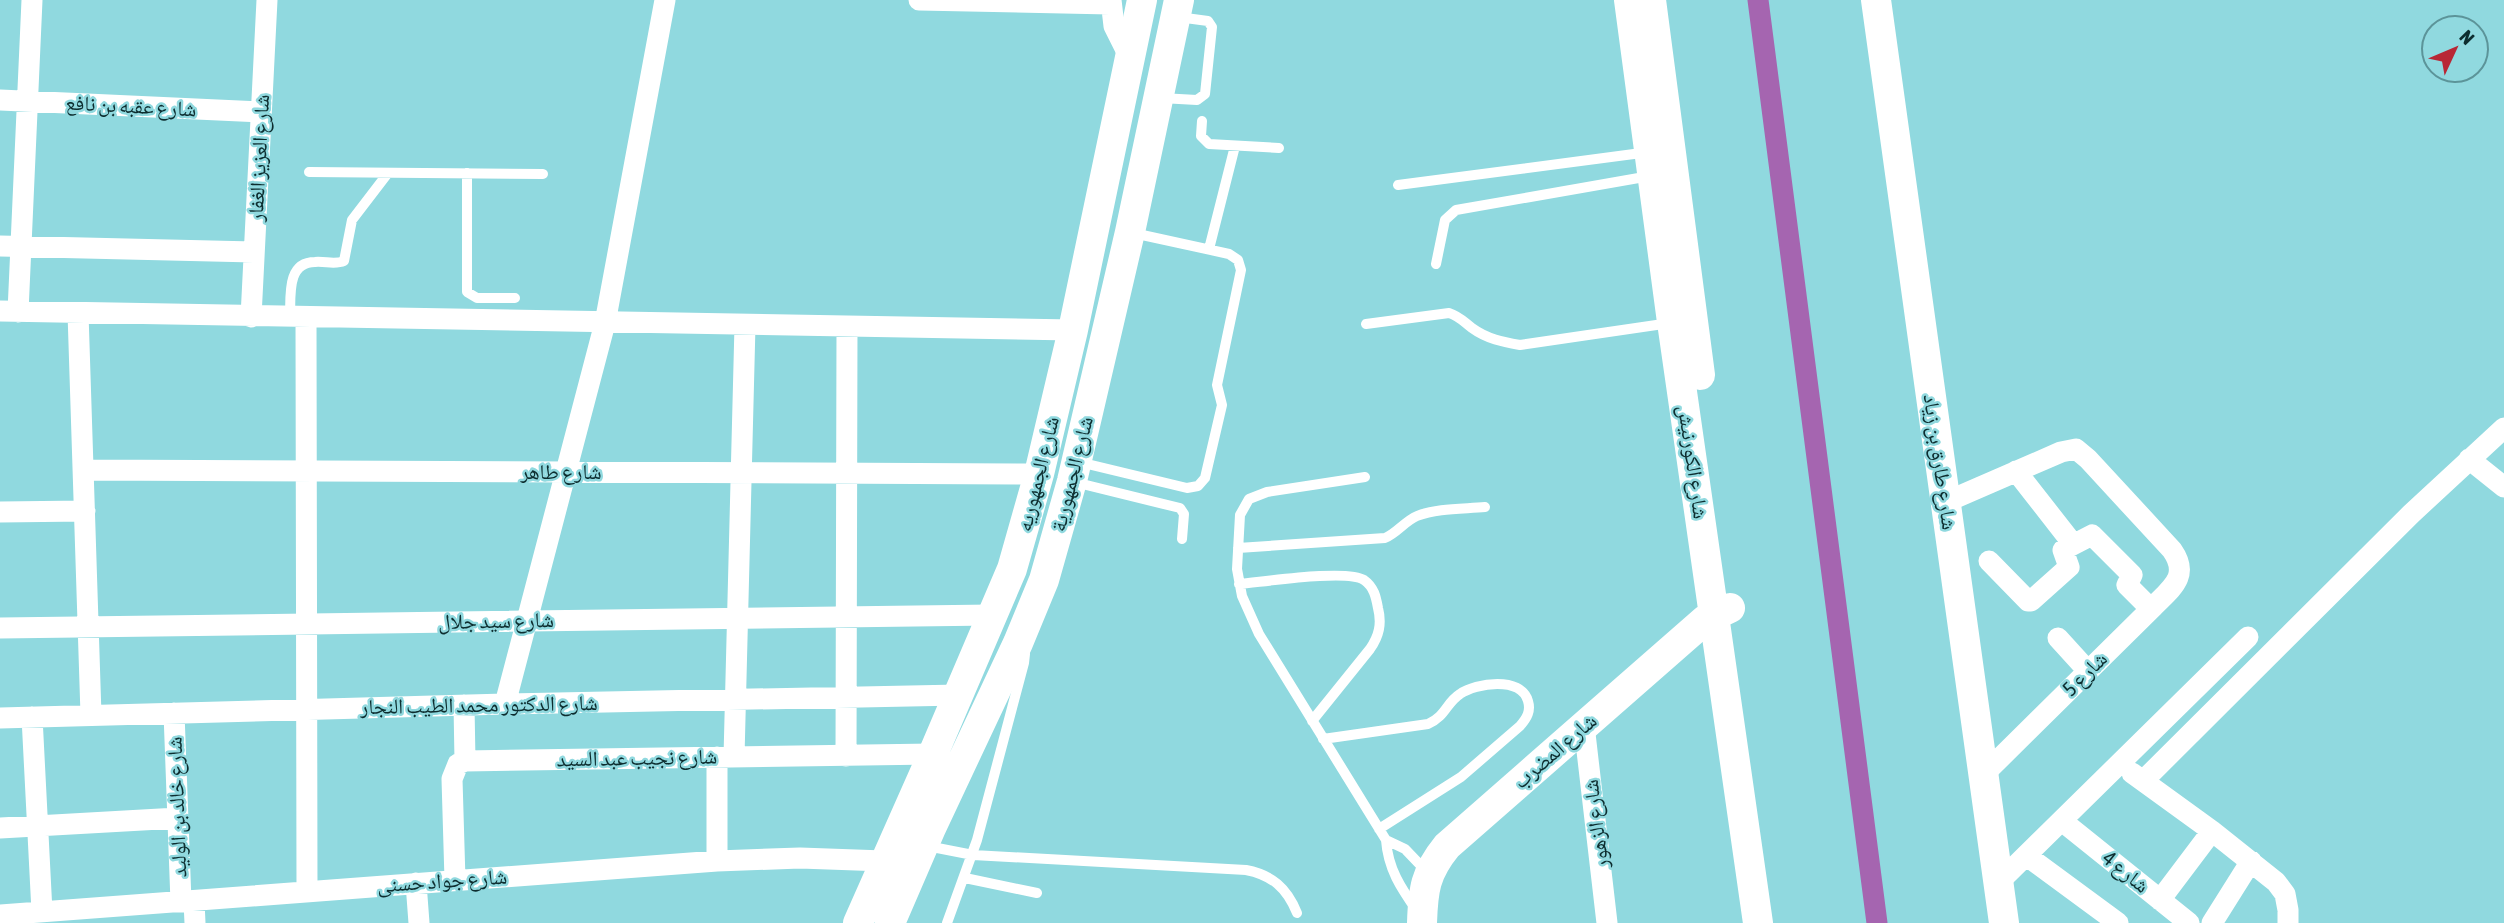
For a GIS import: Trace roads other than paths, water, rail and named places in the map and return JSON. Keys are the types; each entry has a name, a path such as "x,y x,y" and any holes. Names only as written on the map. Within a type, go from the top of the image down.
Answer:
{"main road":[{"name":"شارع الجمهوريه","path":"858,923 1012,569 1039,474 1073,330 1142,0"},
{"name":"شارع الكورنيش","path":"1629,0 1672,322 1777,923"},
{"name":"شارع الكورنيش","path":"1651,0 1758,923"},
{"name":"شارع طارق بن زياد","path":"1877,0 2004,923"},
{"name":"شارع الجمهورية","path":"890,923 924,845 987,748 1023,628 1044,580 1074,471 1130,232 1177,8"},
{"name":"شارع المضرب","path":"1423,922 1424,888 1429,874 1436,859 1453,840 1705,620 1723,610"}],"street":[{"path":"32,0 28,101 10,246 9,312 1073,330"},
{"name":"شارع العزيز الغفار","path":"251,317 267,0"},
{"path":"505,704 606,323 665,0"},
{"path":"919,0 1111,2 1114,26 1130,58"},
{"name":"شارع عقبه بن نافع","path":"0,100 261,112"},
{"path":"10,246 254,252"},
{"path":"78,313 91,715"},
{"path":"298,318 307,471 307,892"},
{"path":"718,861 725,757 735,700 745,325"},
{"path":"846,756 847,326"},
{"path":"2143,781 2469,459 2504,428"},
{"name":"شارع 5","path":"1984,775 2151,609 2175,583 2181,571 2179,560 2172,550 2076,449 2069,449 2016,471"},
{"path":"2469,459 2504,486"},
{"name":"شارع طاهر","path":"83,470 1039,474"},
{"path":"1946,502 2016,471 2073,544"},
{"path":"0,512 85,511"},
{"path":"1989,561 2031,601 2068,567 2062,551 2089,535 2094,536 2132,575 2127,585 2151,609"},
{"name":"شارع سيد جلال","path":"0,628 992,615"},
{"path":"1998,884 2248,636"},
{"path":"2058,638 2088,671"},
{"name":"شارع الدكتور محمد الطيب النجار","path":"0,718 959,695"},
{"path":"455,880 452,779 458,764 465,761 464,705"},
{"name":"شارع خالد بن الوليد","path":"174,713 178,818 187,901 195,923"},
{"path":"32,717 38,826 48,915"},
{"name":"شارع الزهور","path":"1584,725 1607,923"},
{"name":"شارع نجيب عبد السيد","path":"465,761 933,754"},
{"path":"2120,765 2212,831 2276,882 2285,894 2288,923"},
{"path":"0,828 178,818"},
{"name":"شارع 4","path":"2062,821 2189,923"},
{"path":"2160,900 2212,831"},
{"path":"2027,856 2118,923"},
{"name":"شارع جواد حسنى","path":"0,915 48,915 187,901 718,861 800,858 884,861"},
{"path":"2211,923 2251,861"},
{"path":"416,883 419,923"}],"lane":[{"path":"1158,98 1197,100 1205,94 1212,27 1208,21 1177,8"},
{"path":"1202,121 1201,136 1205,142 1279,148"},
{"path":"1209,249 1235,146"},
{"path":"1398,185 1651,164"},
{"path":"1436,264 1445,220 1456,210 1651,164"},
{"path":"309,172 543,174"},
{"path":"298,318 292,281 296,271 310,262 344,261 352,220 388,173"},
{"path":"467,173 465,289 473,298 515,298"},
{"path":"1074,471 1187,488 1198,486 1202,483 1222,405 1217,385 1241,264 1234,256 1130,232"},
{"path":"496,298 496,321"},
{"path":"1366,324 1449,313 1459,317 1484,336 1520,345 1672,322"},
{"path":"1074,471 1180,508 1184,514 1182,539"},
{"path":"1365,477 1257,494 1249,499 1240,515 1239,584 1246,608 1259,634 1386,840 1392,873 1423,922"},
{"path":"1238,548 1385,538 1421,515 1485,507"},
{"path":"1239,584 1347,575 1365,580 1372,587 1381,621 1378,636 1312,721"},
{"path":"1323,738 1428,724 1443,715 1457,695 1470,689 1505,683 1515,685 1528,699 1527,718 1520,726 1461,777 1379,829"},
{"path":"947,923 973,855 987,748"},
{"path":"1386,840 1405,849 1429,874"},
{"path":"924,845 973,855 1246,870 1260,873 1278,883 1292,900 1297,912"},
{"path":"965,878 1037,893"}],"waterway":[{"path":"1758,0 1877,923"}]}
